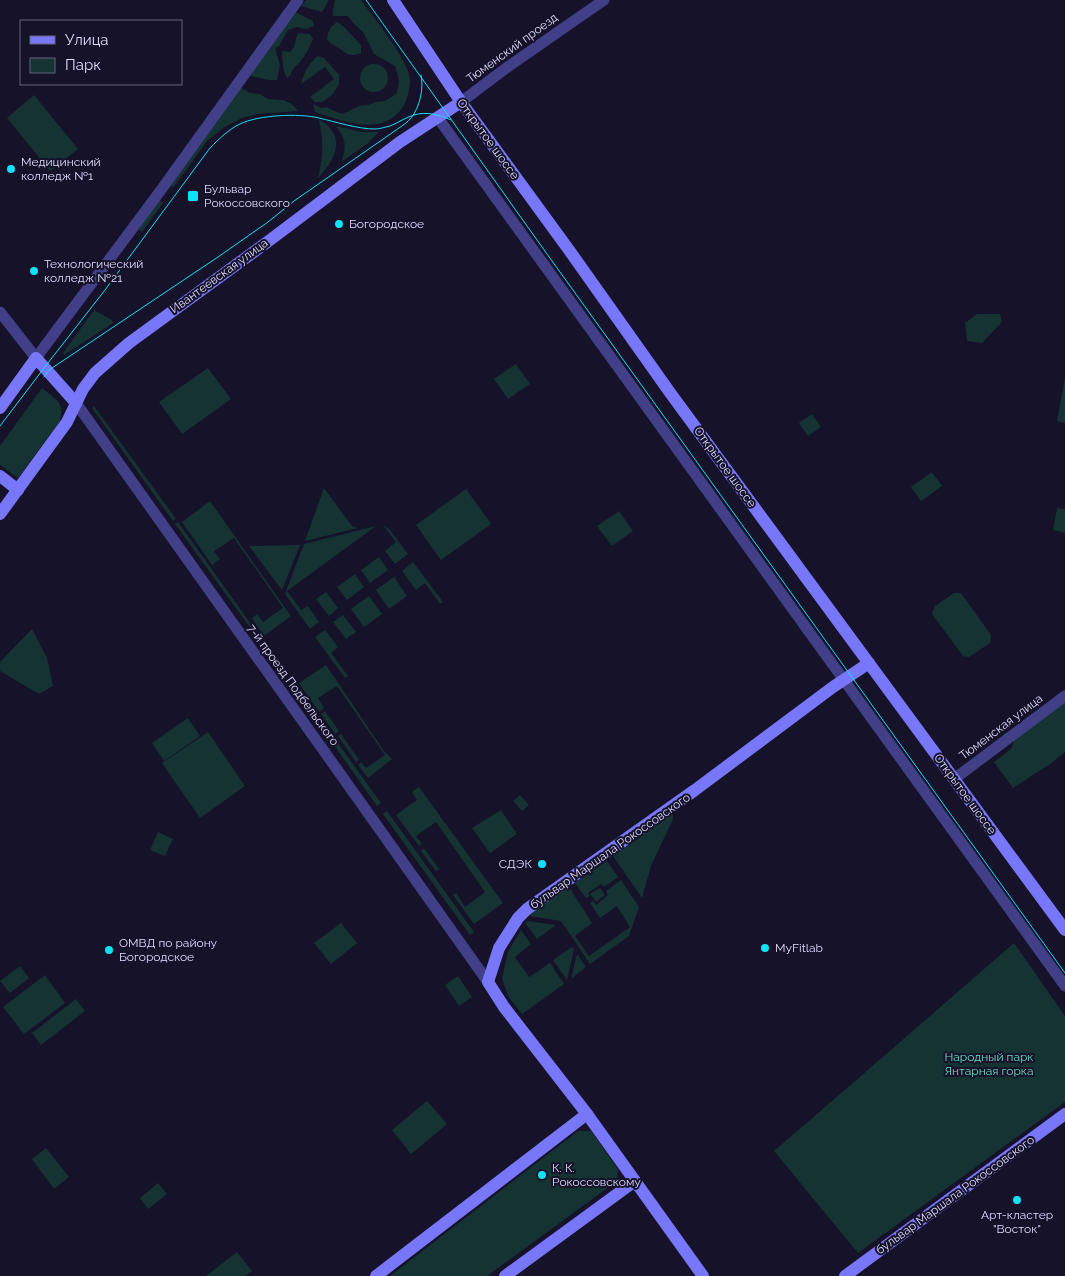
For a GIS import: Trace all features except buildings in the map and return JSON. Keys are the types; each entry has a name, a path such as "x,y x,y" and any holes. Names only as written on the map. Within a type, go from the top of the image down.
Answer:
{"street":[{"path":"0,408 298,0"},
{"name":"Открытое шоссе","path":"393,0 461,102 671,394 1065,930"},
{"name":"Тюменский проезд","path":"461,102 604,0"},
{"name":"Ивантеевская улица","path":"0,514 67,422 83,389 95,373 129,343 400,142 461,102"},
{"path":"438,118 1065,986"},
{"path":"0,312 36,358 76,404"},
{"name":"7-й проезд Подбельского","path":"76,404 488,982"},
{"path":"0,476 18,490"},
{"name":"бульвар Маршала Рокоссовского","path":"488,982 498,948 518,918 527,909 869,663"},
{"name":"Тюменская улица","path":"954,779 1065,696"},
{"path":"488,982 504,1007 587,1114 703,1276"},
{"path":"376,1276 587,1114"},
{"name":"бульвар Маршала Рокоссовского","path":"845,1276 1065,1114"},
{"path":"505,1276 635,1181"}],"green space":[{"path":"306,0 329,0 322,12 301,6"},
{"path":"335,0 361,0 389,38 407,69 410,85 403,107 384,122 362,125 315,112 313,104 321,108 327,107 343,114 359,106 385,101 396,94 398,88 399,80 395,66 374,54 363,32 348,16 333,16"},
{"path":"295,12 313,21 314,26 306,29 297,27 288,30 279,46 275,48 280,65 277,80 248,75"},
{"path":"337,22 361,45 361,53 348,54 328,41 329,31"},
{"path":"298,33 310,34 313,39 305,55 287,78 282,51 290,52 295,45"},
{"path":"318,56 324,58 339,75 339,84 332,95 322,102 315,102 310,97 334,79 325,67 301,84 307,68"},
{"path":"374,64 384,68 388,78 384,88 374,92 364,88 360,78 364,68"},
{"path":"241,88 250,93 260,94 268,99 283,100 292,104 298,111 257,114 242,118 223,128 207,141 173,188 171,185"},
{"path":"34,95 78,149 50,171 7,118"},
{"path":"320,120 334,134 336,148 330,163 318,178 322,150"},
{"path":"336,126 361,132 379,132 367,144 341,162 344,143 342,135"},
{"path":"159,200 163,203 142,232 138,229"},
{"path":"94,310 112,320 113,323 64,355 63,353"},
{"path":"977,314 1000,314 1002,322 982,343 967,341 965,323"},
{"path":"516,364 530,384 508,399 494,379"},
{"path":"208,368 231,399 182,434 159,402"},
{"path":"1065,378 1065,423 1057,421"},
{"path":"42,388 60,405 60,421 18,478 0,465 0,446"},
{"path":"94,406 176,519 173,521 92,408"},
{"path":"812,414 821,427 808,436 799,423"},
{"path":"932,472 942,486 921,501 911,487"},
{"path":"324,488 352,526 358,528 305,541"},
{"path":"466,489 491,524 441,560 416,525"},
{"path":"210,501 291,616 264,636 252,618 257,614 263,622 283,608 234,538 214,551 220,559 212,565 182,522"},
{"path":"1057,508 1065,509 1065,533 1053,530"},
{"path":"619,511 633,531 612,546 597,526"},
{"path":"178,522 261,638 259,640 175,524"},
{"path":"383,525 389,529 408,554 395,564 385,551 396,542"},
{"path":"376,526 287,591 301,610 308,606 319,622 310,629 285,594 304,544"},
{"path":"300,545 282,590 249,546"},
{"path":"379,557 388,570 370,583 361,570"},
{"path":"413,562 443,602 440,604 425,583 416,590 402,571"},
{"path":"355,574 364,587 347,600 337,587"},
{"path":"394,577 407,596 389,609 376,590"},
{"path":"326,592 338,608 329,616 316,599"},
{"path":"954,593 961,593 991,635 990,643 969,657 963,656 932,614 935,606"},
{"path":"369,596 382,614 364,627 351,609"},
{"path":"343,615 356,632 346,639 333,622"},
{"path":"32,629 47,658 53,686 39,694 0,671 0,662"},
{"path":"325,630 338,647 331,653 348,676 345,678 315,637"},
{"path":"326,665 384,751 392,759 368,778 358,765 361,762 366,768 385,755 337,686 318,698 324,708 319,712 299,683"},
{"path":"296,685 381,803 377,806 293,687"},
{"path":"1065,698 1065,752 1013,788 994,762 1011,749 1015,738"},
{"path":"325,711 339,731 335,734 321,714"},
{"path":"188,718 200,736 164,761 152,743"},
{"path":"208,732 245,786 200,818 162,763"},
{"path":"341,734 359,760 356,762 338,736"},
{"path":"419,787 503,903 474,924 453,895 456,893 465,907 485,892 436,822 416,836 422,844 419,846 396,815 417,800 412,792"},
{"path":"520,795 529,805 522,811 513,801"},
{"path":"501,810 517,834 490,853 472,828"},
{"path":"387,811 474,932 470,935 383,814"},
{"path":"673,813 673,819 651,866 642,898 613,856"},
{"path":"158,832 173,839 165,856 150,850"},
{"path":"424,848 439,869 436,871 421,851"},
{"path":"607,861 618,877 604,887 601,884 588,893 590,896 586,898 575,883"},
{"path":"621,880 639,907 629,936 590,964 561,921 530,916 531,913 569,887 592,923 575,936 589,956 630,927 617,906 600,918 590,903 593,901 596,905 608,895 606,891"},
{"path":"600,888 605,895 596,902 590,894"},
{"path":"527,921 556,925 537,939 526,924"},
{"path":"341,923 357,943 331,964 314,943"},
{"path":"521,930 531,944 515,957 529,977 550,963 564,984 522,1014 508,996 502,978 508,952"},
{"name":"Народный парк Янтарная горка","path":"1014,943 1065,1016 1065,1102 858,1253 774,1151"},
{"path":"572,947 574,949 567,980 553,960"},
{"path":"577,954 586,967 571,979"},
{"path":"20,966 29,978 10,993 0,981"},
{"path":"45,975 65,1003 24,1034 3,1007"},
{"path":"458,976 472,997 459,1006 445,985"},
{"path":"76,999 85,1011 41,1045 32,1033"},
{"path":"427,1101 447,1124 411,1154 392,1130"},
{"path":"578,1131 591,1131 618,1169 617,1181 487,1276 390,1276"},
{"path":"46,1148 69,1177 54,1189 32,1159"},
{"path":"158,1183 167,1194 148,1209 140,1198"},
{"path":"237,1252 252,1271 245,1276 206,1276"}],"tram line":[{"path":"366,0 1065,973"},
{"path":"44,377 49,370 218,257 407,122 414,114 419,103 422,86 421,75"},
{"path":"0,426 105,290 210,148 232,129 248,121 279,116 311,116 368,129 390,126 408,117 423,113 451,120"}],"place":[{"name":"Медицинский колледж №1","path":"11,169"},
{"name":"Бульвар Рокоссовского","path":"193,196"},
{"name":"Богородское","path":"339,224"},
{"name":"Технологический колледж №21","path":"34,271"},
{"name":"СДЭК","path":"542,864"},
{"name":"MyFitlab","path":"765,948"},
{"name":"ОМВД по району Богородское","path":"109,950"},
{"name":"К. К. Рокоссовскому","path":"542,1175"},
{"name":"Арт-кластер \"Восток\"","path":"1017,1200"}]}
